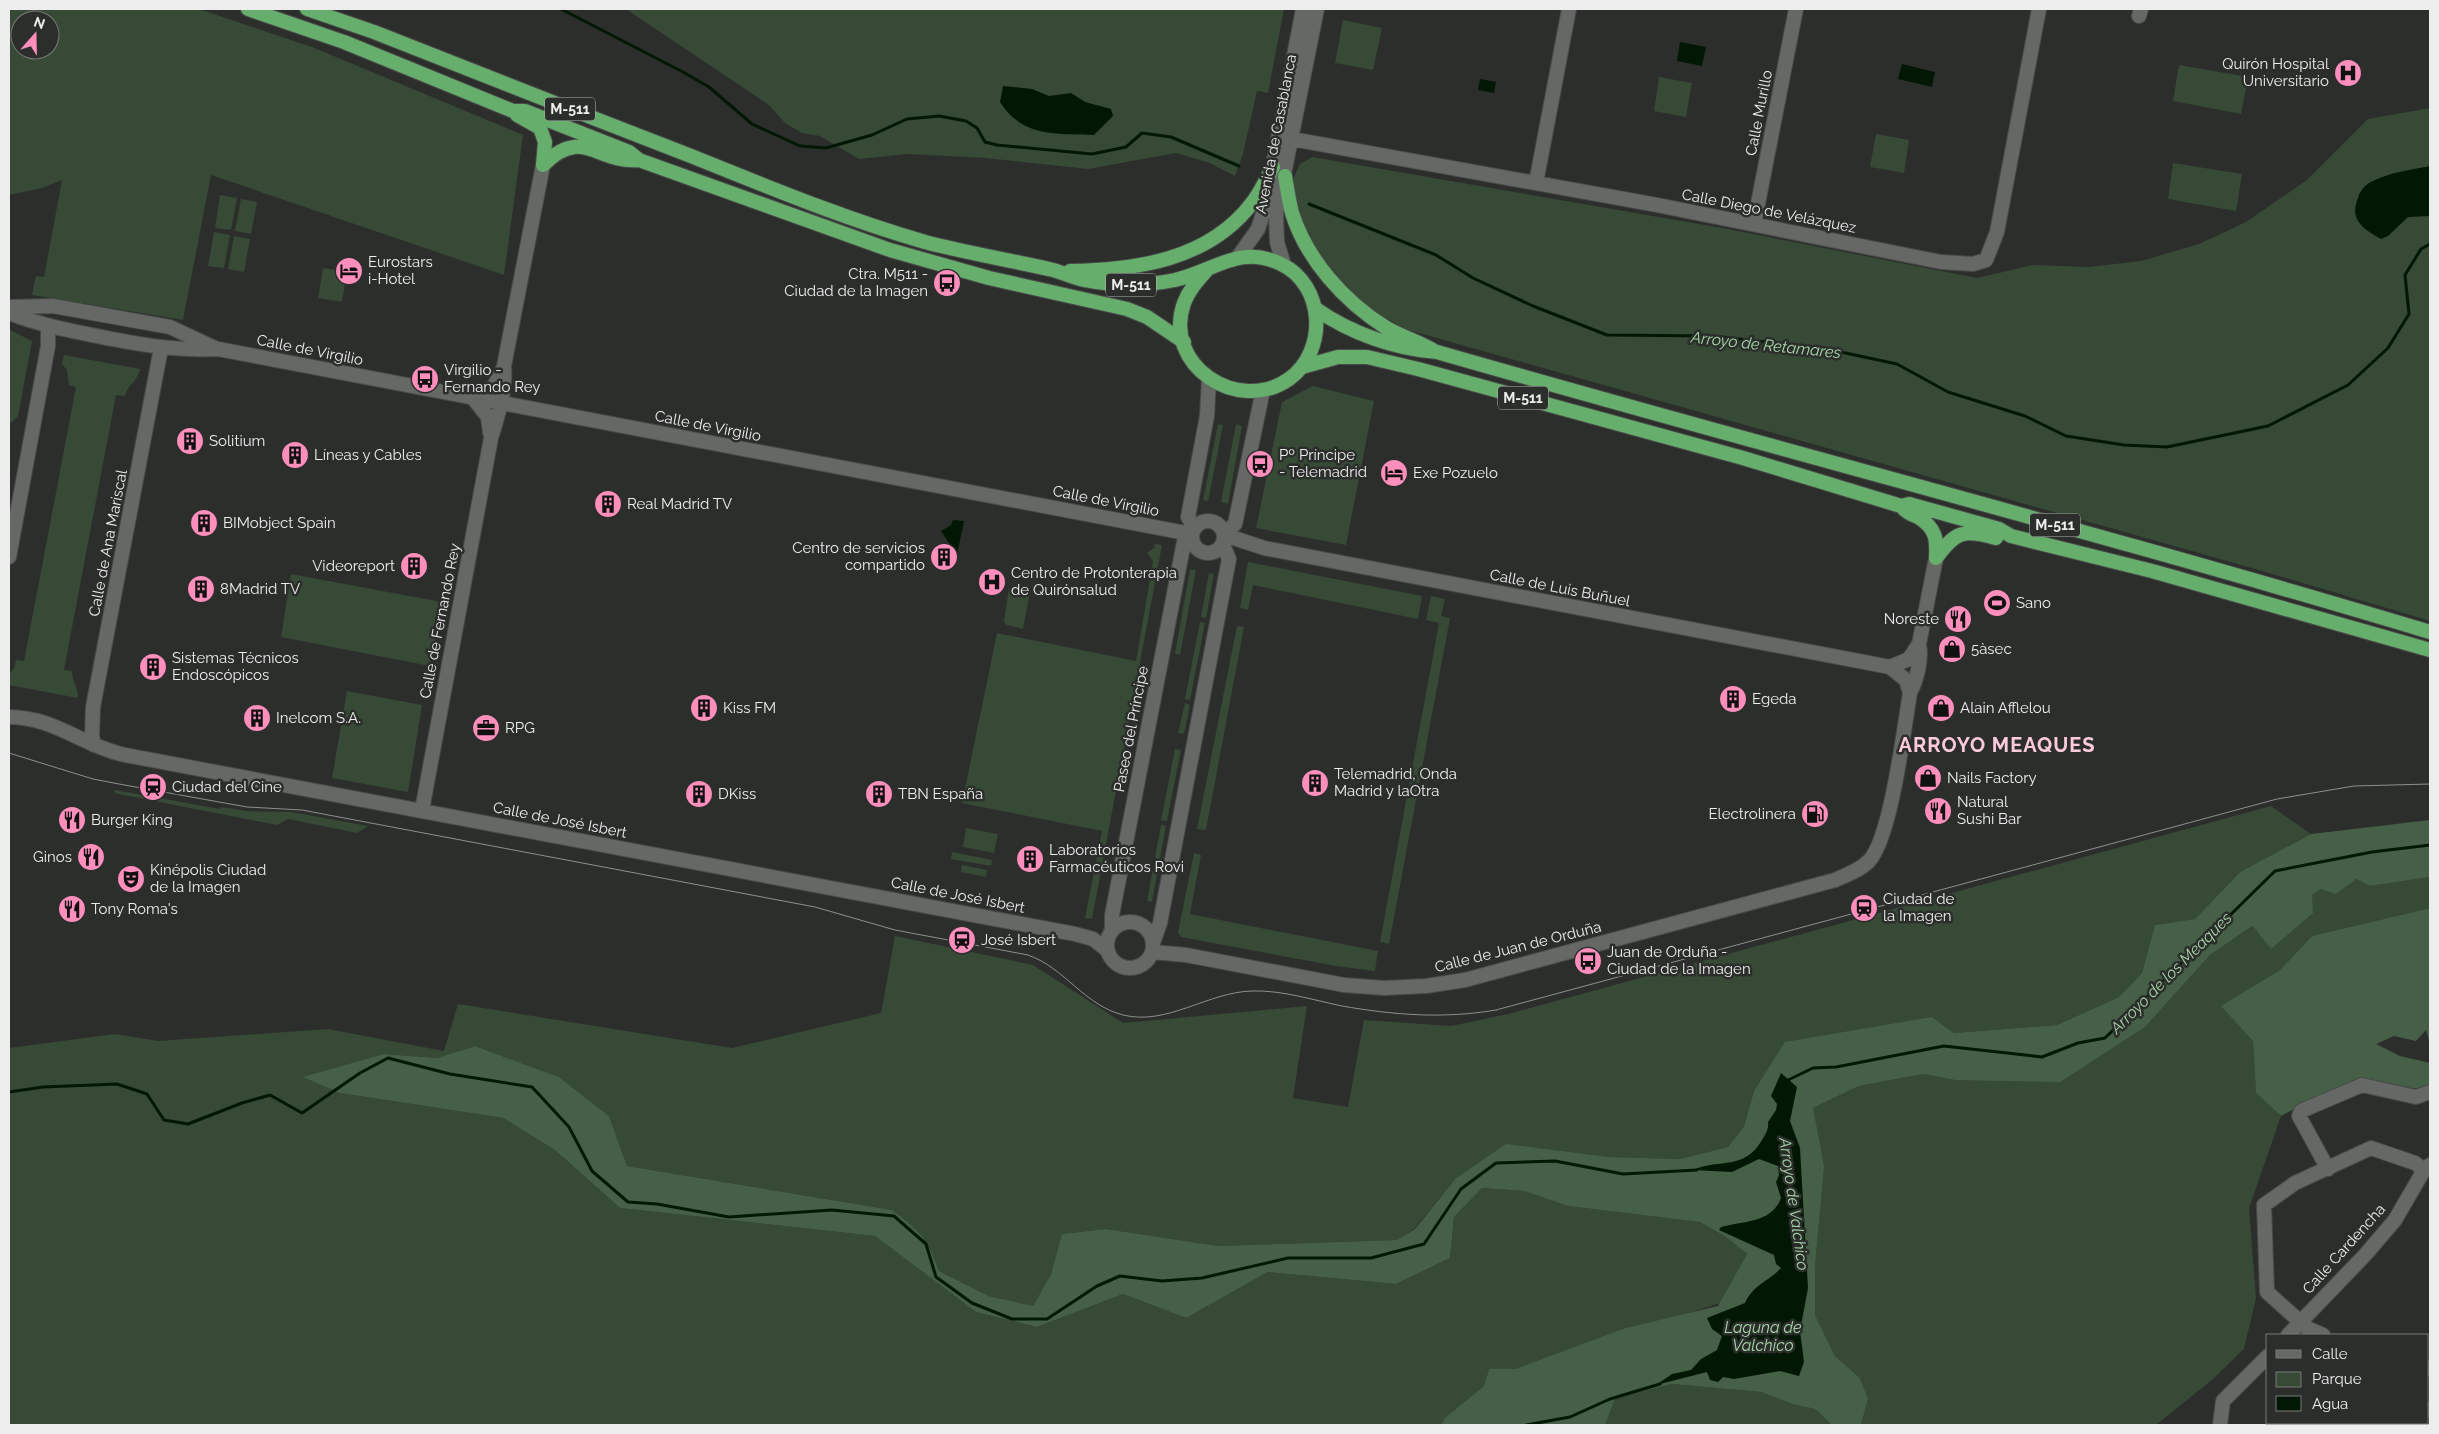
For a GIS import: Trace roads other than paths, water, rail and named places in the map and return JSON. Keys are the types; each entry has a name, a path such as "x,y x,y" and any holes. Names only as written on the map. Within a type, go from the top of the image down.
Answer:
{"highway":[{"name":"M-511","path":"248,9 344,42 513,111 522,119 540,128 545,142 543,166"},
{"name":"M-511","path":"308,9 374,32 832,211 927,242 1055,271 1082,280 1124,285 1175,280 1206,271 1221,262 1238,257 1262,257 1284,265 1299,277 1309,292 1316,309 1317,330 1312,350 1302,367 1291,378 1263,390 1244,392 1226,388 1209,379 1198,368 1184,342 1181,322 1184,303 1193,286 1206,271"},
{"name":"M-511","path":"513,111 525,111 628,152 639,160 890,250 989,278 1127,309 1147,317 1184,342"},
{"name":"M-511","path":"543,166 564,148 586,147 626,161 639,160"},
{"path":"1055,271 1120,269 1150,264 1193,250 1229,227 1252,203 1273,167"},
{"path":"1285,176 1296,221 1319,264 1336,286 1358,309 1387,328 1420,341 1437,352"},
{"name":"M-511","path":"1316,309 1341,326 1417,351 1437,352 1680,422 2159,554 2430,632"},
{"name":"M-511","path":"1302,367 1338,357 1367,357 1418,369 1742,458 1902,506 1909,504 1972,521 1999,529 2011,536 2170,576 2430,650"},
{"path":"1902,506 1907,513 1929,526 1937,538 1936,558"},
{"path":"1936,558 1949,540 1962,532 1978,533 1997,538 2011,536"}],"street":[{"name":"Avenida de Casablanca","path":"1238,257 1258,229 1273,167 1303,9"},
{"name":"Avenida de Casablanca","path":"1284,265 1275,230 1317,9"},
{"path":"1536,183 1569,9"},
{"name":"Calle Murillo","path":"1754,224 1796,9"},
{"name":"Calle Diego de Velázquez","path":"1292,139 1754,224 1941,262 1973,264 1986,260 1997,232 2039,9"},
{"name":"Calle de Fernando Rey","path":"491,438 488,417 473,398 494,386 504,366 543,166"},
{"name":"Calle de Virgilio","path":"9,307 53,306 170,327 218,349 1192,534"},
{"name":"Calle de Virgilio","path":"9,313 48,327 161,348 188,351 218,349"},
{"path":"9,557 48,346 48,327"},
{"name":"Calle de Ana Mariscal","path":"94,745 92,736 93,707 161,348"},
{"name":"Calle de Fernando Rey","path":"422,810 491,438 505,377 504,366"},
{"path":"1209,379 1207,416 1188,517 1194,547 1201,552 1209,554 1217,551 1235,524 1263,390"},
{"path":"1154,946 1149,930 1141,924 1125,923 1112,931 1107,940 1107,950 1113,961 1123,968 1136,968 1147,962 1154,946 1162,916 1228,559 1221,526 1207,520 1192,534"},
{"name":"Paseo del Príncipe","path":"1112,931 1112,915 1184,542 1192,534"},
{"name":"Calle de Luis Buñuel","path":"1224,538 1264,548 1890,667"},
{"path":"1910,693 1915,683 1920,652 1919,644 1936,558"},
{"path":"1910,693 1906,680 1890,667 1909,659 1919,644"},
{"name":"Calle de Juan de Orduña","path":"1154,946 1186,956 1344,985 1384,988 1426,986 1466,980 1835,880 1854,872 1872,856 1882,834 1894,786 1910,693"},
{"name":"Calle de José Isbert","path":"9,717 34,719 63,728 94,745 125,755 1075,934 1093,939 1107,950"},
{"path":"2328,1169 2300,1116 2301,1111 2362,1085 2416,1097 2430,1092"},
{"name":"Calle Cardencha","path":"2289,1334 2301,1322 2365,1255 2395,1220 2427,1167 2370,1148 2295,1183 2264,1205 2267,1292 2301,1322"},
{"path":"2301,1322 2307,1328 2320,1334"},
{"path":"2220,1425 2223,1402 2266,1358"}],"water":[{"path":"1680,42 1706,47 1702,66 1677,61"},
{"path":"1902,64 1935,72 1932,87 1898,79"},
{"path":"1480,79 1496,82 1494,93 1478,90"},
{"path":"1003,86 1032,89 1049,96 1071,93 1085,102 1111,109 1113,116 1094,135 1054,133 1030,128 1009,114 1000,102"},
{"path":"2430,166 2430,216 2408,217 2388,236 2381,239 2359,223 2355,212 2356,206 2360,192 2366,186 2387,175"},
{"path":"953,520 964,521 957,555 941,531 951,525"},
{"name":"Laguna de Valchico","path":"1781,1073 1797,1087 1790,1121 1800,1148 1808,1288 1800,1331 1804,1362 1799,1376 1780,1371 1734,1379 1723,1377 1718,1382 1710,1380 1707,1372 1656,1385 1672,1374 1691,1370 1701,1359 1717,1350 1722,1336 1712,1329 1707,1318 1745,1303 1757,1287 1781,1268 1776,1264 1774,1255 1719,1230 1721,1227 1764,1217 1777,1206 1781,1198 1776,1182 1779,1175 1778,1166 1759,1159 1732,1172 1693,1170 1739,1160 1755,1150 1762,1140 1768,1127 1768,1122 1776,1110 1777,1104 1771,1096"}],"waterway":[{"name":"Arroyo de Retamares","path":"561,9 683,72 709,87 752,124 800,146 826,148 872,135 907,119 939,116 966,121 977,128 985,142 997,145 1092,154 1126,147 1142,133 1171,137 1239,166"},
{"name":"Arroyo de Retamares","path":"1309,204 1436,255 1473,278 1533,306 1607,335 1712,336 1822,348 1897,364 1948,392 2025,416 2066,436 2124,445 2167,447 2268,426 2348,385 2388,348 2409,314 2405,275 2421,249 2430,244"},
{"name":"Arroyo de los Meaques","path":"1786,1081 1813,1068 1836,1067 1944,1046 2042,1057 2078,1043 2105,1038 2275,871 2372,852 2430,845"},
{"name":"Arroyo de los Meaques","path":"9,1092 43,1087 117,1084 147,1094 164,1120 188,1124 242,1103 270,1095 302,1113 360,1073 388,1058 450,1074 532,1087 569,1127 592,1171 628,1202 657,1204 729,1217 832,1210 894,1216 926,1244 936,1277 972,1303 1012,1319 1047,1319 1097,1286 1120,1276 1162,1281 1202,1278 1288,1258 1371,1258 1424,1244 1461,1189 1496,1163 1555,1161 1623,1174 1697,1170"},
{"name":"Arroyo de Valchico","path":"1526,1425 1570,1417 1610,1399 1660,1384"}],"tram line":[{"path":"9,753 93,779 247,807 302,810 815,907 895,930 1028,955 1053,968 1086,995 1109,1010 1123,1015 1139,1017 1172,1013 1219,997 1252,991 1286,994 1342,1006 1400,1014 1438,1015 1496,1010 2277,799 2354,786 2430,784"}],"place":[{"name":"Quirón Hospital Universitario","path":"2348,73"},
{"name":"Eurostars i-Hotel","path":"349,271"},
{"name":"Ctra. M511 - Ciudad de la Imagen","path":"947,283"},
{"name":"Virgilio - Fernando Rey","path":"425,379"},
{"name":"Solitium","path":"190,441"},
{"name":"Líneas y Cables","path":"295,455"},
{"name":"Pº Príncipe - Telemadrid","path":"1260,464"},
{"name":"Exe Pozuelo","path":"1394,473"},
{"name":"Real Madrid TV","path":"608,504"},
{"name":"BIMobject Spain","path":"204,523"},
{"name":"Centro de servicios compartido","path":"944,557"},
{"name":"Videoreport","path":"414,566"},
{"name":"Centro de Protonterapia de Quirónsalud","path":"992,582"},
{"name":"8Madrid TV","path":"201,589"},
{"name":"Sano","path":"1997,603"},
{"name":"Noreste","path":"1958,619"},
{"name":"5àsec","path":"1952,649"},
{"name":"Sistemas Técnicos Endoscópicos","path":"153,667"},
{"name":"Egeda","path":"1733,699"},
{"name":"Kiss FM","path":"704,708"},
{"name":"Alain Afflelou","path":"1941,708"},
{"name":"Inelcom S.A.","path":"257,718"},
{"name":"RPG","path":"486,728"},
{"name":"Nails Factory","path":"1928,778"},
{"name":"Telemadrid, Onda Madrid y laOtra","path":"1315,783"},
{"name":"Ciudad del Cine","path":"153,787"},
{"name":"DKiss","path":"699,794"},
{"name":"TBN España","path":"879,794"},
{"name":"Natural Sushi Bar","path":"1938,811"},
{"name":"Electrolinera","path":"1815,814"},
{"name":"Burger King","path":"72,820"},
{"name":"Ginos","path":"91,857"},
{"name":"Laboratorios Farmacéuticos Rovi","path":"1030,859"},
{"name":"Kinépolis Ciudad de la Imagen","path":"131,879"},
{"name":"Ciudad de la Imagen","path":"1864,908"},
{"name":"Tony Roma's","path":"72,909"},
{"name":"José Isbert","path":"962,940"},
{"name":"Juan de Orduña - Ciudad de la Imagen","path":"1588,961"}],"district":[{"name":"ARROYO MEAQUES","path":"1997,745"}]}
